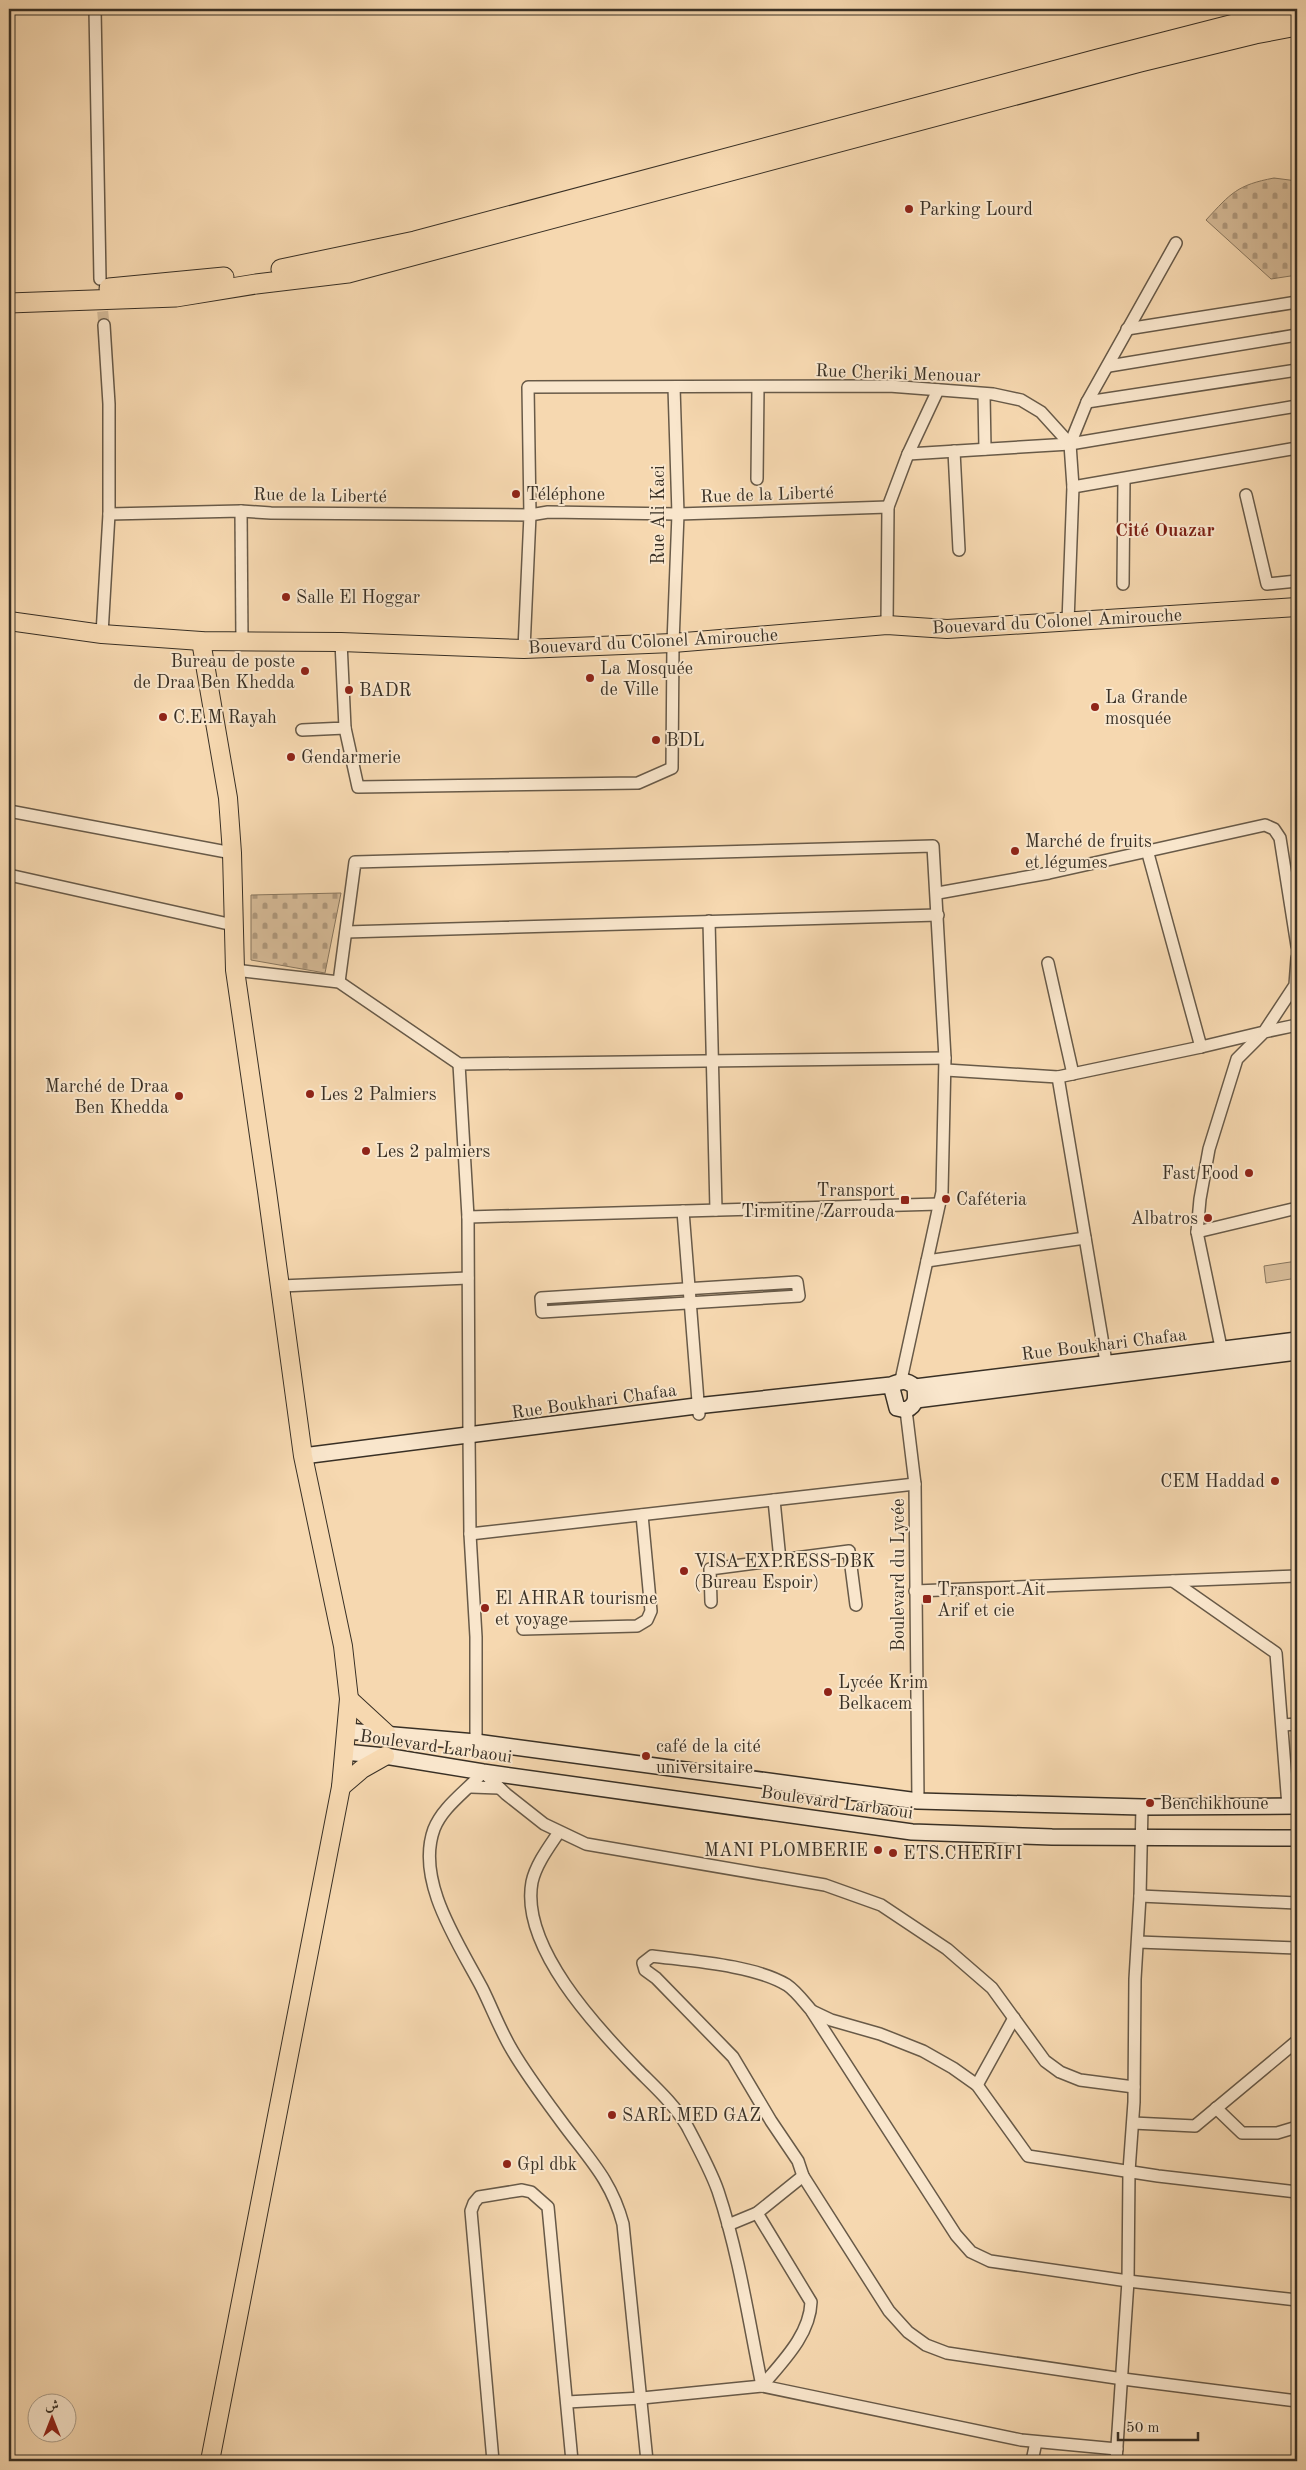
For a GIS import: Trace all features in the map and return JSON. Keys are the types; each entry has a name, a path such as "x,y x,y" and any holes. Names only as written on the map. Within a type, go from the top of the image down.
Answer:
{"highway":[{"path":"9,292 114,288 205,279 302,266 415,241 1098,58 1246,21 1297,13"},
{"path":"9,304 176,297 256,284 348,274 1140,62 1255,34 1297,26"}],"main road":[{"name":"Bouevard du Colonel Amirouche","path":"9,621 102,634 201,642 341,642 524,650 673,643 887,625 947,629 1297,607"},
{"path":"201,642 228,798 232,853 235,970 304,1460 339,1621 349,1699 341,1787 210,2461"},
{"name":"Rue Boukhari Chafaa","path":"304,1460 469,1441 697,1410 903,1392 1223,1354 1297,1340"},
{"name":"Rue Boukhari Chafaa","path":"903,1392 1106,1362 1223,1354 1297,1352"},
{"path":"341,1787 362,1769 385,1756 387,1734 349,1699"},
{"name":"Boulevard Larbaoui","path":"347,1731 476,1742 918,1801 1142,1807 1293,1806"},
{"name":"Boulevard Larbaoui","path":"345,1752 385,1756 483,1772 912,1832 1297,1838"}],"street":[{"path":"95,9 100,279"},
{"path":"1068,622 1073,487 1070,444 1087,402 1176,243"},
{"path":"1128,329 1297,302"},
{"path":"102,634 109,514 109,404 104,325"},
{"path":"1108,366 1297,335"},
{"path":"1087,402 1297,370"},
{"name":"Rue Cheriki Menouar","path":"530,515 528,387 888,386 984,394 1021,400 1041,412 1070,444"},
{"name":"Rue Ali Kaci","path":"345,728 358,787 638,784 672,768 673,643 678,514 674,387"},
{"path":"758,387 758,479"},
{"path":"887,625 888,507 908,454 938,390"},
{"path":"984,394 985,449"},
{"path":"908,454 1070,444 1297,406"},
{"path":"1073,487 1297,448"},
{"path":"954,451 959,550"},
{"path":"1123,584 1124,479"},
{"path":"1246,495 1268,584 1297,582"},
{"name":"Rue de la Liberté","path":"109,514 241,511 271,513 530,515 548,512 678,514 888,507"},
{"path":"241,511 242,642"},
{"path":"524,650 530,515"},
{"path":"302,730 345,728 341,642"},
{"path":"9,810 232,853"},
{"path":"938,893 1050,873 1265,825 1274,829 1280,838 1297,946"},
{"name":"Boulevard du Lycée","path":"346,932 355,862 933,846 938,893 946,1070 942,1192 903,1392 915,1484 914,1591 918,1801"},
{"path":"1147,850 1201,1047"},
{"path":"9,875 233,925"},
{"path":"339,982 346,932 938,914"},
{"path":"709,921 716,1210"},
{"path":"1223,1354 1197,1232 1209,1149 1237,1059 1264,1032 1296,985 1297,958"},
{"path":"1048,963 1074,1074"},
{"path":"235,970 339,982 459,1064 945,1058"},
{"path":"946,1070 1058,1077 1297,1025"},
{"path":"459,1064 468,1217 470,1534 476,1637 476,1742"},
{"path":"1058,1077 1106,1362"},
{"path":"468,1217 939,1204"},
{"path":"1197,1232 1297,1208"},
{"path":"683,1211 697,1410"},
{"path":"927,1262 1085,1238"},
{"path":"280,1286 468,1278"},
{"path":"797,1282 799,1296 689,1303 542,1312 541,1298 797,1282"},
{"path":"470,1534 915,1484"},
{"path":"774,1500 780,1560"},
{"path":"523,1629 637,1626 648,1620 650,1611 642,1515"},
{"path":"711,1602 710,1569 849,1551 856,1605"},
{"path":"914,1591 1297,1576"},
{"path":"1173,1581 1276,1653 1293,1806"},
{"path":"1283,1725 1297,1724"},
{"path":"647,2461 623,2224 612,2189 511,2049 451,1933 431,1880 430,1856 434,1829 447,1808 471,1787 483,1772 499,1788 544,1824 586,1844 623,1852 825,1885 855,1894 881,1905 947,1948 992,1988 1046,2061 1060,2072 1080,2080 1134,2087"},
{"path":"471,1787 499,1788"},
{"path":"567,2402 642,2398 762,2386 930,2422 1117,2455 1128,2281 1129,2171 1133,2123 1135,1978 1140,1896 1142,1807"},
{"path":"559,1832 540,1860 532,1880 530,1897 533,1921 546,1954 571,1992 638,2070 664,2094 686,2126 717,2189 728,2225 762,2386"},
{"path":"1140,1896 1297,1903"},
{"path":"1138,1942 1297,1948"},
{"path":"1297,2300 1128,2281 990,2260 971,2252 956,2235 811,2010 789,1986 760,1974 652,1956 643,1963 645,1970 656,1978 733,2057 771,2121 798,2161 803,2176 889,2311 908,2332 926,2345 946,2353 1123,2379 1297,2401"},
{"path":"811,2010 831,2020 880,2034 923,2051 977,2085 1028,2156 1297,2192"},
{"path":"977,2085 1014,2018"},
{"path":"1133,2123 1194,2126 1297,2042"},
{"path":"1216,2108 1242,2133 1277,2133 1297,2126"},
{"path":"728,2225 757,2213 803,2176"},
{"path":"493,2461 472,2211 474,2202 479,2197 522,2190 531,2192 548,2207 572,2461"},
{"path":"757,2213 811,2302 811,2313 792,2351 762,2386"},
{"path":"1032,2461 1036,2442"}],"green space":[{"path":"1274,178 1297,181 1297,275 1271,279 1206,220 1222,203 1243,187"},
{"path":"341,893 325,973 251,960 251,895"},
{"path":"1297,1261 1297,1278 1266,1283 1264,1266"}],"tunnel":[{"path":"101,295 104,325"}],"place":[{"name":"Parking Lourd","path":"909,209"},
{"name":"Téléphone","path":"516,494"},
{"name":"Salle El Hoggar","path":"286,597"},
{"name":"Bureau de poste de Draa Ben Khedda","path":"305,671"},
{"name":"La Mosquée de Ville","path":"590,678"},
{"name":"BADR","path":"349,690"},
{"name":"La Grande mosquée","path":"1095,707"},
{"name":"C.E.M Rayah","path":"163,717"},
{"name":"BDL","path":"656,740"},
{"name":"Gendarmerie","path":"291,757"},
{"name":"Marché de fruits et légumes","path":"1015,851"},
{"name":"Les 2 Palmiers","path":"310,1094"},
{"name":"Marché de Draa Ben Khedda","path":"179,1096"},
{"name":"Les 2 palmiers","path":"366,1151"},
{"name":"Fast Food","path":"1249,1173"},
{"name":"Caféteria","path":"946,1199"},
{"name":"Transport Tirmitine/Zarrouda","path":"905,1200"},
{"name":"Albatros","path":"1208,1218"},
{"name":"CEM Haddad","path":"1275,1481"},
{"name":"VISA EXPRESS DBK (Bureau Espoir)","path":"684,1571"},
{"name":"Transport Ait Arif et cie","path":"927,1599"},
{"name":"El AHRAR tourisme et voyage","path":"485,1608"},
{"name":"Lycée Krim Belkacem","path":"828,1692"},
{"name":"café de la cité universitaire","path":"646,1756"},
{"name":"Benchikhoune","path":"1150,1803"},
{"name":"MANI PLOMBERIE","path":"878,1850"},
{"name":"ETS.CHERIFI","path":"893,1853"},
{"name":"SARL MED GAZ","path":"612,2115"},
{"name":"Gpl dbk","path":"507,2164"}],"district":[{"name":"Cité Ouazar","path":"1165,529"}]}
